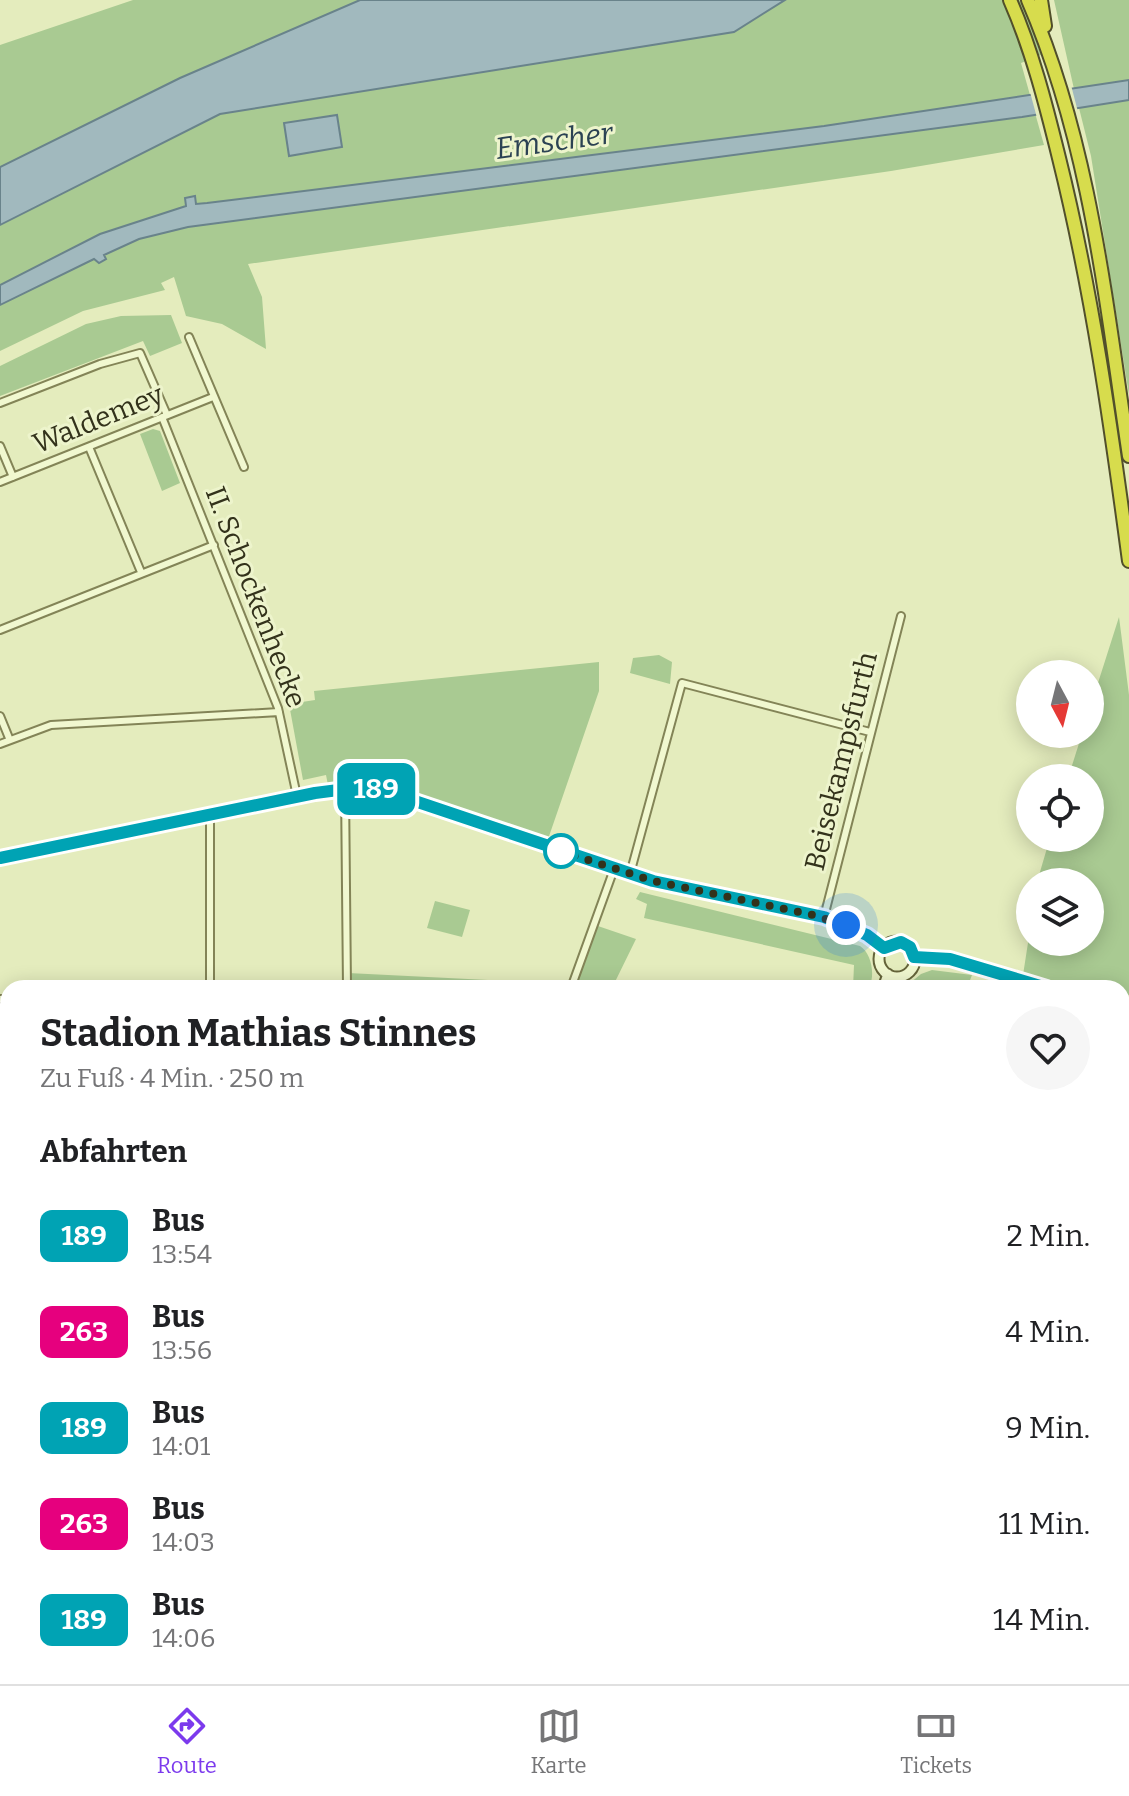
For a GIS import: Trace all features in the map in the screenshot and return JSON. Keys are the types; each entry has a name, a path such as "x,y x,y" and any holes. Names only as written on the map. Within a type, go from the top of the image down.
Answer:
{"highway":[{"path":"1000,0 1038,78"},
{"path":"1010,0 1038,78 1054,136 1090,298 1129,561"},
{"path":"1028,0 1050,53 1073,132 1129,456"},
{"path":"1041,0 1050,53"}],"main road":[{"path":"0,858 297,796 345,788 385,791 630,874 824,917 867,935 884,948"},
{"path":"884,948 901,942 910,947 914,957 907,974 888,974"},
{"path":"884,948 880,962 888,974"},
{"path":"914,957 950,959 1021,980"},
{"path":"886,980 888,974"}],"street":[{"path":"189,337 244,467"},
{"name":"II. Schockenhecke","path":"0,403 100,364 140,353 279,712 297,796"},
{"name":"Waldemey","path":"0,482 213,397"},
{"path":"0,446 13,477"},
{"path":"89,447 141,572"},
{"path":"0,630 214,545"},
{"name":"Beisekampsfurth","path":"824,917 901,616"},
{"path":"630,874 682,683 870,732"},
{"path":"0,744 9,738 51,725 279,712"},
{"path":"0,716 9,738"},
{"path":"345,788 347,980"},
{"path":"210,814 210,980"},
{"path":"574,980 614,869"}],"green space":[{"path":"133,0 360,0 180,78 0,167 0,45"},
{"path":"785,0 1034,0 1048,52 1021,63 1044,145 891,171 248,264 262,297 266,349 222,324 186,316 174,277 161,283 165,290 83,311 0,351 0,225 220,114 734,32"},
{"path":"1054,0 1129,0 1129,80 1074,89"},
{"path":"1129,100 1129,395 1091,156 1079,108"},
{"path":"171,315 182,343 150,356 143,341 0,396 0,366 86,324 121,316"},
{"path":"153,429 160,431 180,483 162,491 140,434"},
{"path":"1119,617 1129,695 1129,980 1049,980 1023,975 1026,956 1104,956 1104,868 1041,868 1046,852 1104,852 1104,764 1072,764 1078,748 1104,748 1104,664"},
{"path":"659,655 672,662 670,684 630,673 633,658"},
{"path":"599,662 599,691 546,845 385,791 329,790 326,775 303,780 289,704 315,700 314,691"},
{"path":"640,892 860,946 871,964 871,980 853,980 854,965 644,918 647,904 636,899"},
{"path":"435,901 470,910 462,937 427,928"},
{"path":"595,925 636,939 616,980 575,980"},
{"path":"932,970 972,975 970,980 914,980"},
{"path":"348,973 488,980 348,980"}],"water":[{"path":"360,0 785,0 734,32 220,114 0,225 0,167 180,78"},
{"path":"1129,80 1129,100 1022,117 188,227 139,239 104,255 106,259 99,263 94,259 0,305 0,285 100,234 186,206 185,198 195,196 196,204 207,203 824,126"},
{"path":"337,115 342,147 289,156 284,123"}],"pier":[{"path":"1071,85 1078,112 1037,118 1030,92"}],"bus line":[{"name":"189","path":"0,858 315,793 364,787 407,798 653,881 824,917 867,935 884,948 898,941 910,947 914,957 950,959 1023,980"}],"route":[{"path":"561,851 676,887 824,917 846,925"}],"water label":[{"name":"Emscher","path":"554,141"}]}
